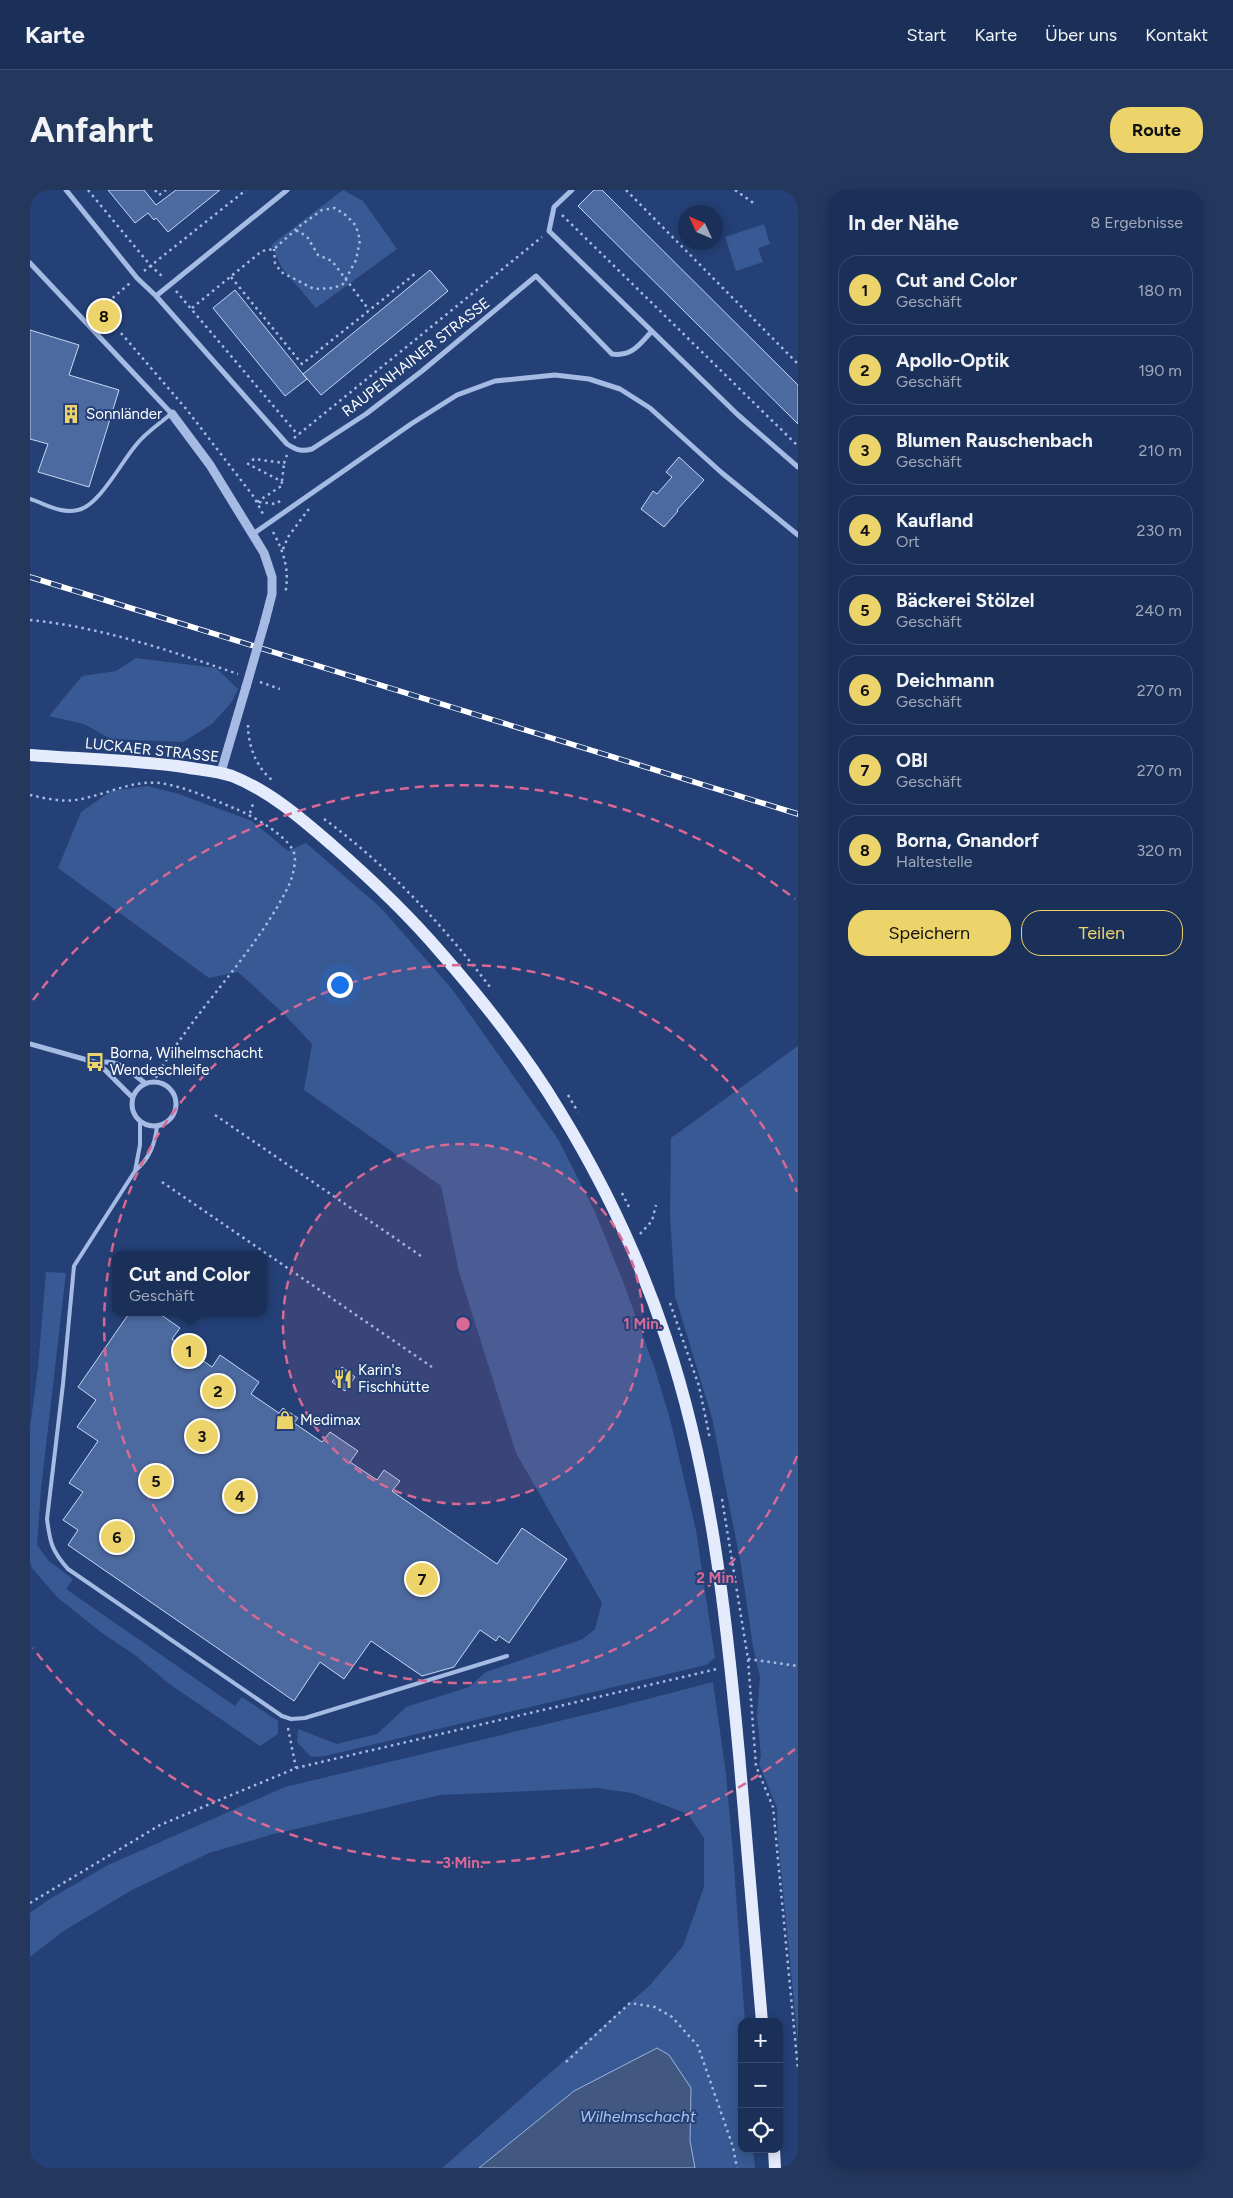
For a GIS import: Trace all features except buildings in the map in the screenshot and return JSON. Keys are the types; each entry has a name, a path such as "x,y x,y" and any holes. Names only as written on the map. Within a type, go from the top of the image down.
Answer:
{"main road":[{"name":"LUCKAER STRASSE","path":"30,755 164,764 221,772 260,789 315,830 387,894 410,918 462,977 559,1109 627,1240 666,1336 707,1491 721,1580 731,1666 762,2018"},
{"path":"774,2153 775,2168"}],"street":[{"path":"66,190 137,278 156,296 289,445"},
{"path":"156,296 287,190"},
{"path":"572,190 554,207 549,230 737,414 798,467"},
{"path":"30,263 172,414 210,465 264,553 272,577 272,594 221,772"},
{"name":"RAUPENHAINER STRASSE","path":"289,445 305,451 312,449 366,414 422,371 536,276 612,354 622,356 631,353 652,331"},
{"path":"253,534 382,444 457,395 495,381 554,374 588,379 620,390 650,408 729,479 798,535"},
{"path":"30,1044 98,1063 115,1062 145,1083"},
{"path":"98,1063 132,1097"},
{"path":"154,1082 160,1082 168,1087 174,1094 176,1104 174,1114 168,1122 157,1126 149,1126 140,1122 132,1109 132,1097 137,1088 145,1083 154,1082"}],"lane":[{"path":"30,499 62,511 79,510 87,506 137,443 172,414"},
{"path":"135,1171 140,1144 140,1122"},
{"path":"157,1126 152,1148 144,1163 135,1171 74,1266 63,1384 47,1519 49,1540 54,1552 68,1569 282,1716 291,1719 306,1718 507,1656"}],"path":[{"path":"88,190 150,265 192,308 298,435"},
{"path":"155,190 159,195 166,190"},
{"path":"86,321 150,265 246,190"},
{"path":"626,190 798,364"},
{"path":"735,190 756,204"},
{"path":"554,207 798,446"},
{"path":"192,308 262,251 274,249 322,210 335,208 347,216 356,226 360,240 356,260 346,279 343,284 334,288 314,289 301,284 281,272 275,263 274,249"},
{"path":"257,502 281,488 284,463 289,445 298,435 549,230"},
{"path":"296,231 300,231 308,238 318,255 332,261 369,311"},
{"path":"231,276 302,364 416,273"},
{"path":"98,311 104,316"},
{"path":"281,482 248,464 254,459 284,463"},
{"path":"283,551 288,537 316,501"},
{"path":"30,620 92,629 204,662 246,677"},
{"path":"254,680 280,689"},
{"path":"248,722 254,755 266,775 278,785"},
{"path":"30,795 49,799 74,800 135,784 167,784 250,813 292,847 295,856 289,886 259,935 176,1046 154,1082"},
{"path":"324,818 345,834 396,880 440,927 492,990"},
{"path":"563,1088 582,1119"},
{"path":"215,1115 421,1256"},
{"path":"162,1182 263,1251"},
{"path":"618,1185 633,1218"},
{"path":"627,1240 640,1234 652,1221 656,1205"},
{"path":"637,1226 644,1243"},
{"path":"267,1254 432,1367"},
{"path":"667,1297 699,1386 710,1441"},
{"path":"722,1497 748,1659 756,1766 772,1807 798,2070"},
{"path":"748,1659 798,1666"},
{"path":"30,1903 160,1826 296,1768 731,1666"},
{"path":"291,1719 288,1728 296,1768"},
{"path":"566,2062 630,2003 656,2007 672,2017 698,2046 733,2147 737,2168"}],"shaded area":[{"path":"343,190 363,201 397,249 316,308 282,268 271,245"},
{"path":"764,224 770,244 758,248 763,262 736,271 725,237"},
{"path":"136,658 216,668 238,689 231,703 212,724 183,742 111,739 84,724 49,716 82,676 116,671"},
{"path":"147,786 176,793 252,821 288,851 306,843 380,907 452,989 558,1139 595,1212 622,1279 655,1369 670,1419 696,1530 715,1658 706,1665 325,1756 311,1757 297,1742 298,1729 337,1744 377,1734 406,1707 469,1687 486,1672 583,1639 595,1629 602,1603 516,1453 459,1272 441,1186 304,1090 312,1044 282,1012 238,972 209,978 58,868 81,812 111,791"},
{"path":"798,1046 798,2043 778,1840 777,1808 759,1764 761,1756 757,1716 760,1677 753,1646 741,1565 712,1418 675,1296 670,1216 671,1138"},
{"path":"46,1272 66,1273 41,1489 37,1545 49,1561 73,1579 66,1589 235,1706 242,1697 278,1721 278,1734 260,1746 168,1683 135,1655 102,1633 58,1598 32,1568 30,1562 30,1427 38,1368"},
{"path":"713,1682 726,1774 745,2018 738,2018 738,2153 753,2153 755,2168 695,2168 690,2141 691,2088 574,2091 479,2168 442,2168 650,1985 683,1946 704,1887 704,1838 688,1814 632,1793 597,1788 440,1795 270,1835 209,1853 132,1890 62,1932 30,1957 30,1913 48,1900 108,1865 285,1787"}],"water":[{"name":"Wilhelmschacht","path":"657,2048 669,2055 691,2088 690,2141 695,2168 479,2168 574,2091"}],"railway":[{"path":"30,577 798,814"}],"place":[{"name":"Borna, Gnandorf","path":"104,316"},
{"name":"Sonnländer","path":"71,414"},
{"name":"Borna, Wilhelmschacht Wendeschleife","path":"95,1062"},
{"name":"Cut and Color","path":"189,1351"},
{"name":"Karin's Fischhütte","path":"343,1379"},
{"name":"Apollo-Optik","path":"218,1391"},
{"name":"Medimax","path":"285,1420"},
{"name":"Blumen Rauschenbach","path":"202,1436"},
{"name":"Bäckerei Stölzel","path":"156,1481"},
{"name":"Kaufland","path":"240,1496"},
{"name":"Deichmann","path":"117,1537"},
{"name":"OBI","path":"422,1579"}]}
